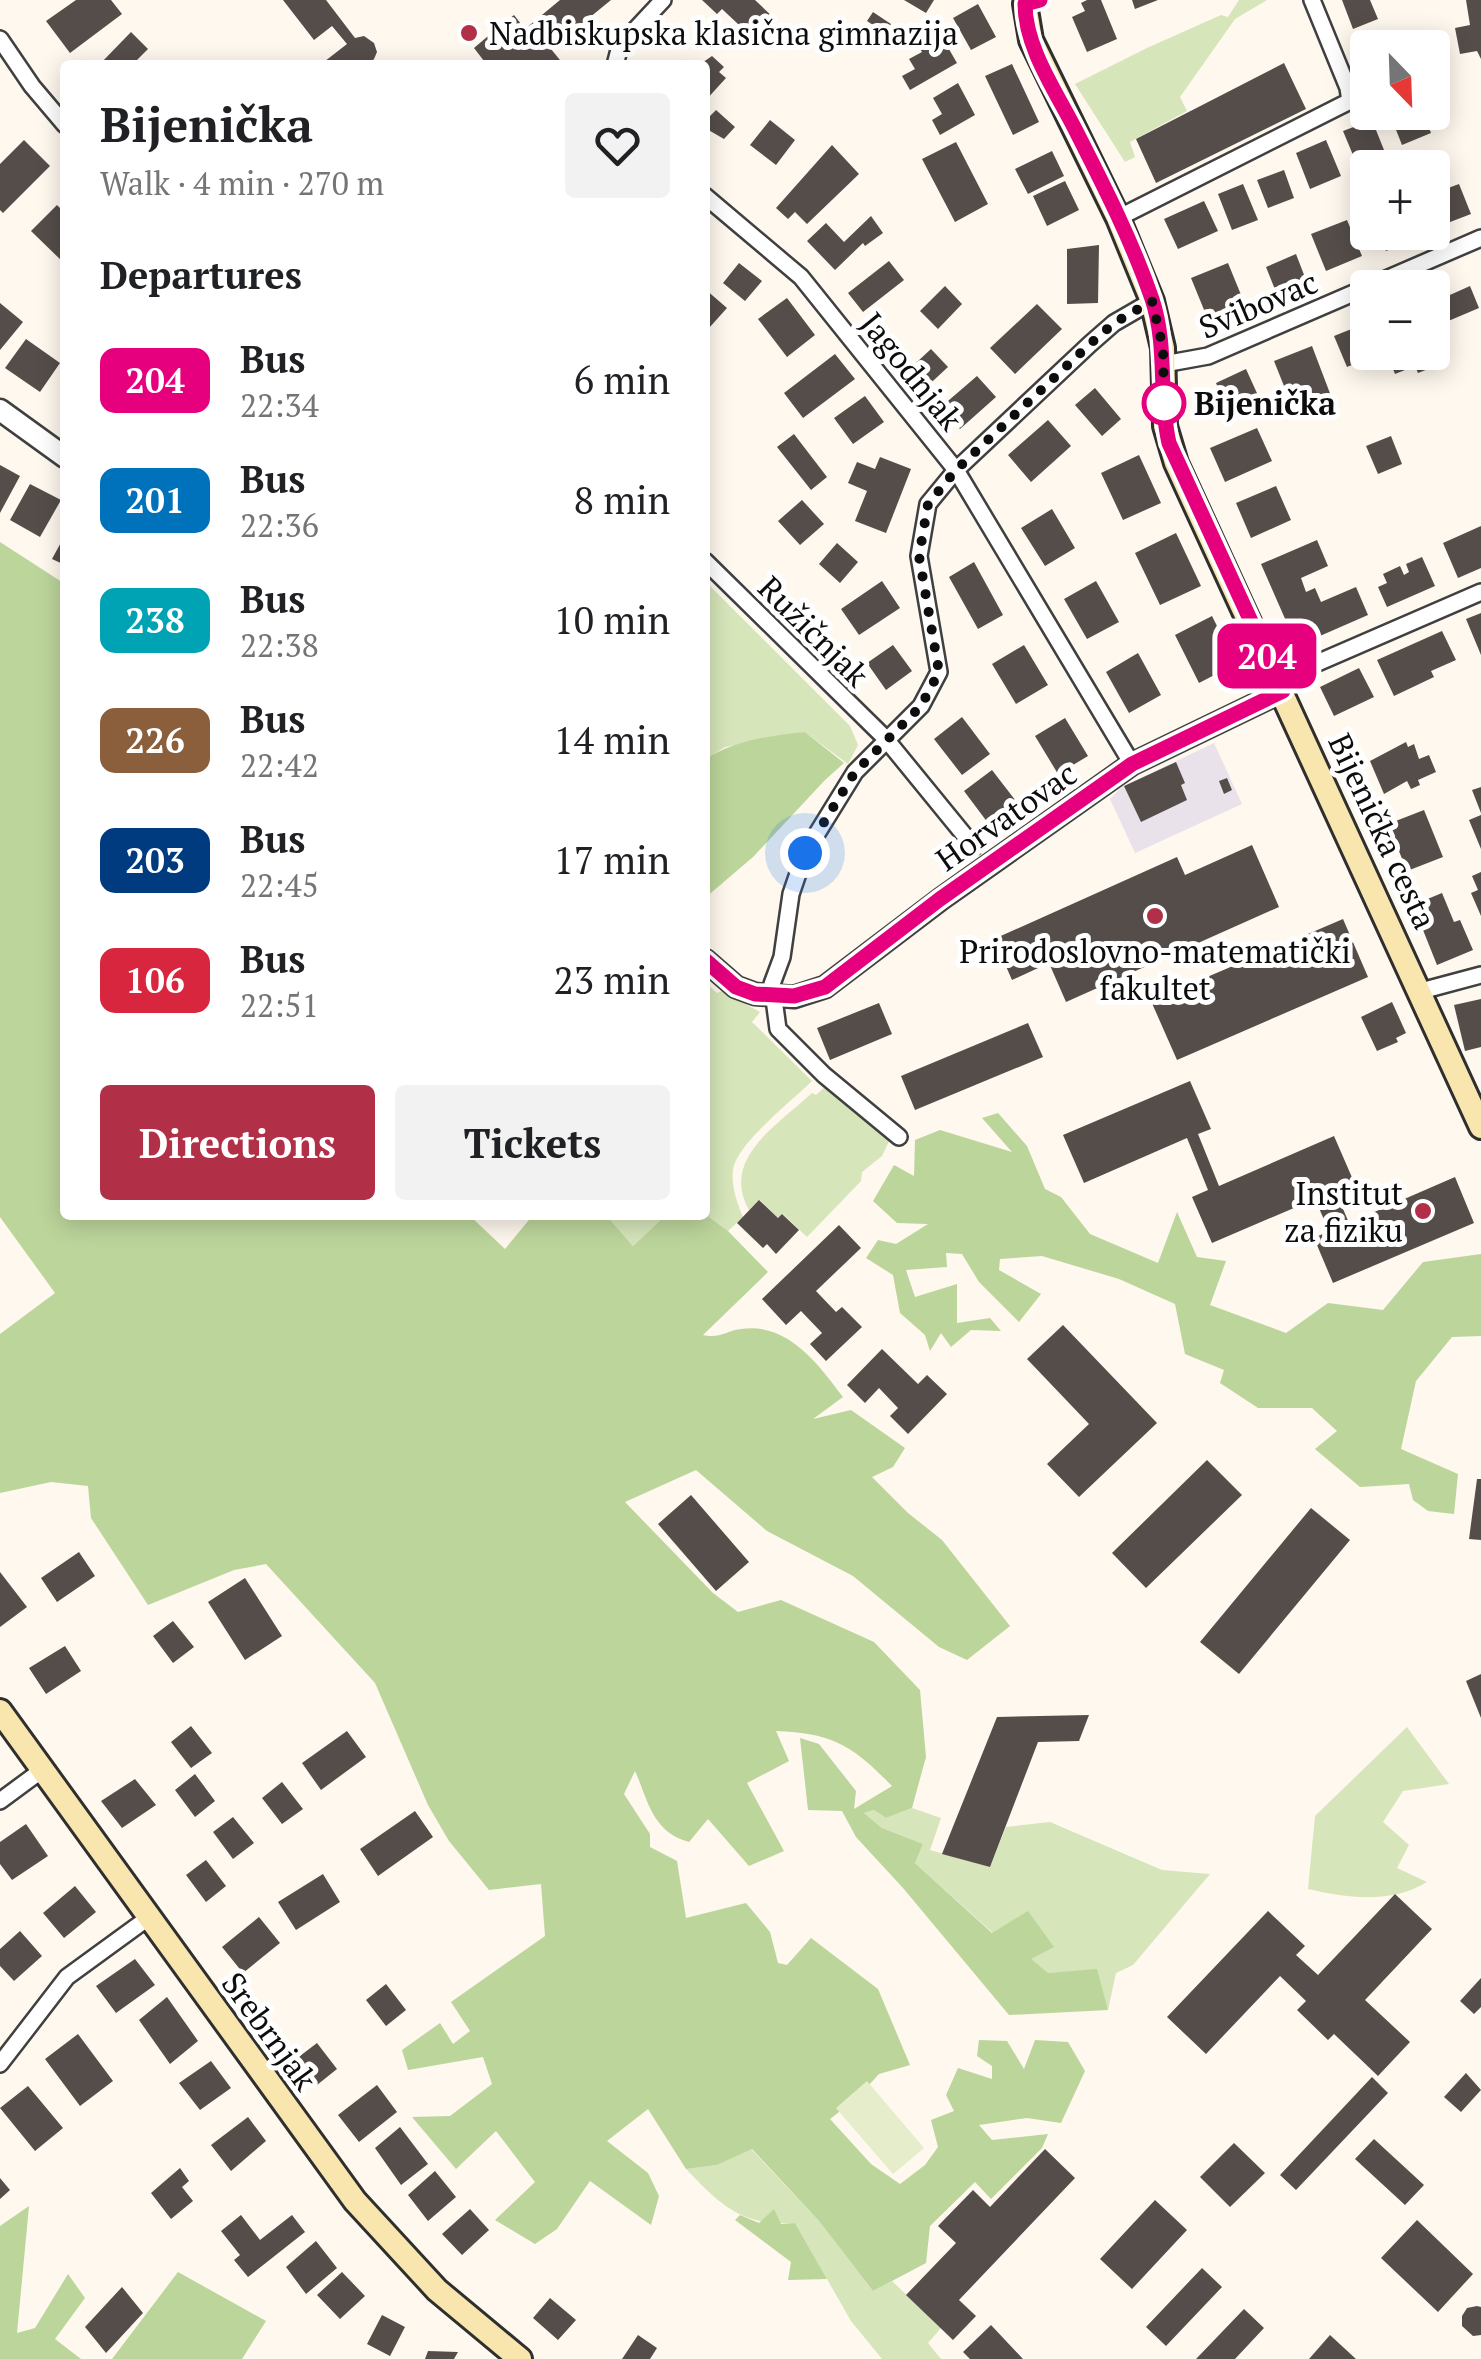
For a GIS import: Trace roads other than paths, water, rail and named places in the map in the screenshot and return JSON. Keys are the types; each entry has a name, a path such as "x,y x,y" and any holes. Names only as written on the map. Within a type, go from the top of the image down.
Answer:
{"main road":[{"name":"Bijenička cesta","path":"1026,1 1031,40 1118,218 1152,301 1164,364 1165,426 1176,463 1481,1127"},
{"name":"Srebrnjak","path":"0,1712 287,2110 395,2247 474,2323 520,2359"}],"street":[{"path":"616,60 620,46 663,0"},
{"path":"1118,218 1350,101 1312,0"},
{"path":"0,39 60,119"},
{"name":"Jagodnjak","path":"710,200 801,277 956,470 1132,764"},
{"name":"Svibovac","path":"1164,364 1208,356 1481,238"},
{"path":"899,1137 778,1029 772,984 782,957 790,894 805,853 855,772 921,706 939,672 919,556 928,504 956,470 1101,334 1152,301"},
{"path":"0,410 60,453"},
{"name":"Ružičnjak","path":"710,566 886,738 974,847"},
{"path":"1281,685 1481,592"},
{"name":"Horvatovac","path":"772,996 794,996 836,981 940,899 1132,764 1281,685"},
{"path":"710,964 736,987 772,996"},
{"path":"1421,990 1481,975"},
{"path":"0,1800 42,1770"},
{"path":"0,2064 66,1977 148,1918"}],"place":[{"name":"Nadbiskupska klasična gimnazija","path":"469,33"},
{"name":"Bijenička","path":"1164,403"},
{"name":"Prirodoslovno-matematički fakultet","path":"1155,916"},
{"name":"Institut za fiziku","path":"1423,1211"}]}
